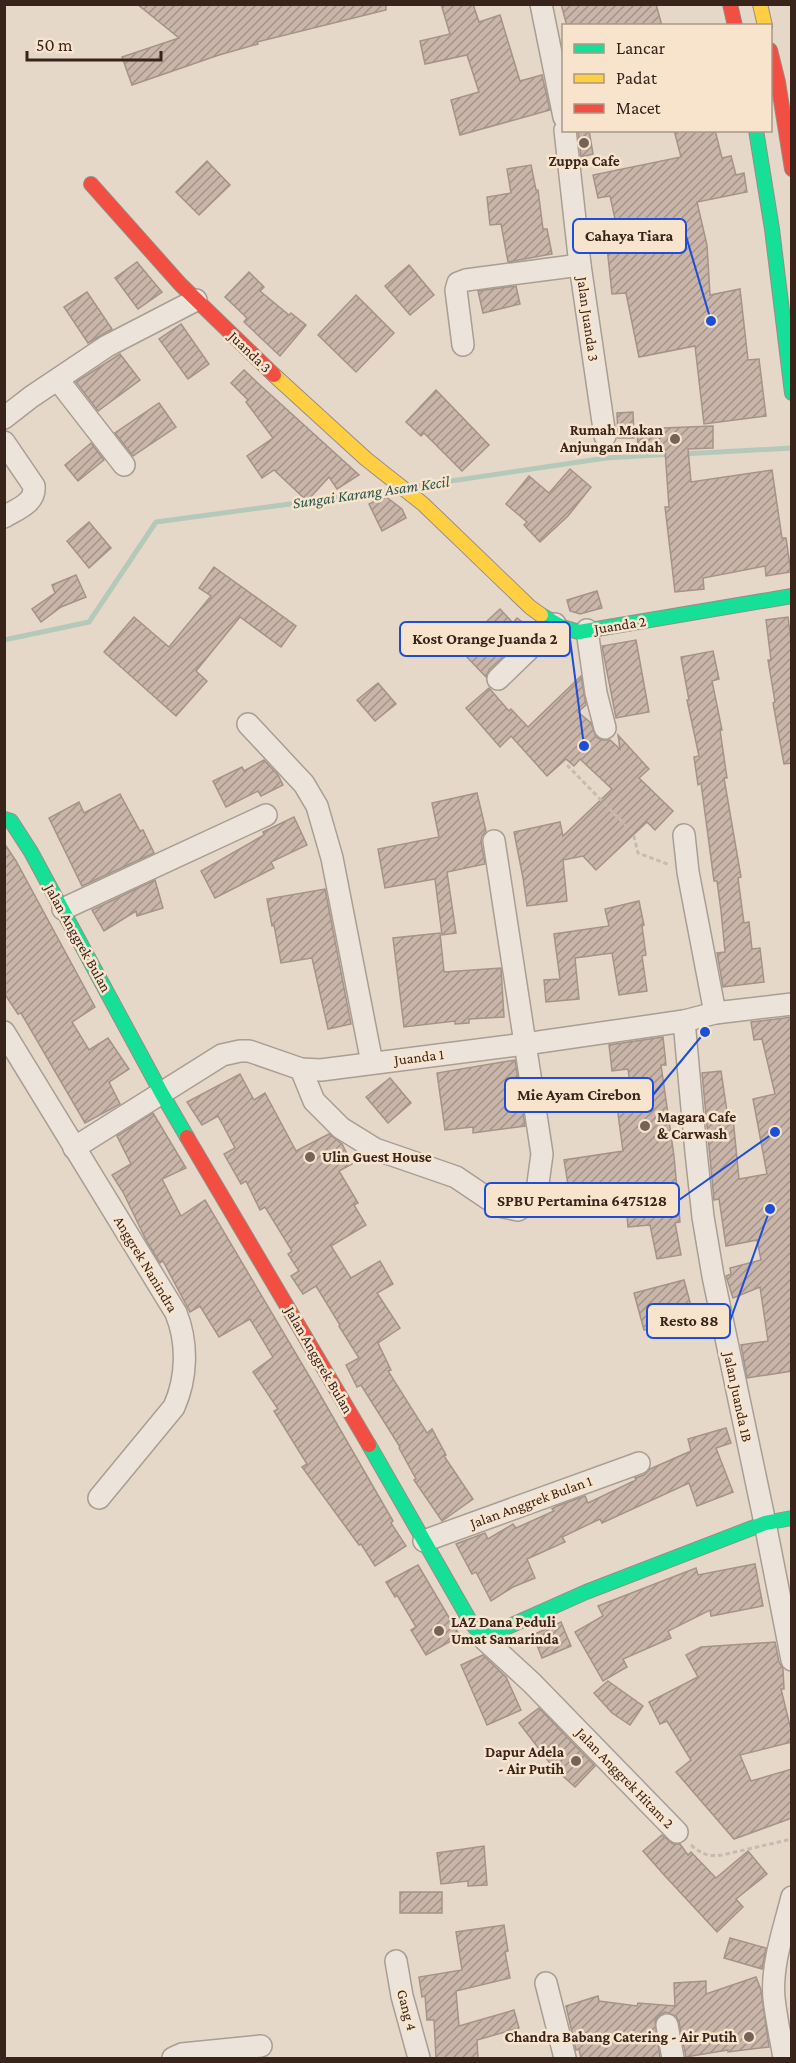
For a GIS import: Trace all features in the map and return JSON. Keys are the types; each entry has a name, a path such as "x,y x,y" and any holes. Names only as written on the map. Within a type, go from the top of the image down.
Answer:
{"main road":[{"path":"730,4 735,24"},
{"path":"760,4 765,24"},
{"path":"772,55 792,169"},
{"path":"756,132 772,229 792,393"},
{"name":"Juanda 3","path":"91,184 196,300 366,459 423,504"},
{"name":"Juanda 2","path":"423,504 530,607 555,624 572,631 792,596"},
{"name":"Jalan Anggrek Bulan","path":"4,819 11,821 16,827 63,909 162,1094 330,1377 470,1621 483,1638"},
{"path":"483,1638 585,1592 765,1523 792,1518"}],"street":[{"path":"541,4 562,107"},
{"name":"Jalan Juanda 3","path":"565,132 580,265 605,436"},
{"path":"463,345 456,290 458,283 466,280 580,265"},
{"path":"4,418 107,346 196,300"},
{"path":"58,380 124,465"},
{"path":"4,442 34,486 35,494 32,499 4,517"},
{"path":"498,678 555,624"},
{"path":"587,630 595,684 605,728"},
{"path":"248,724 304,784 316,806 332,858 372,1063"},
{"path":"63,909 266,815"},
{"path":"684,834 688,872 715,1013"},
{"path":"302,1069 314,1101 341,1128 375,1149 456,1177 499,1206 518,1210 536,1198 542,1154 494,841"},
{"name":"Juanda 1","path":"74,1148 222,1055 240,1051 249,1051 302,1069 321,1070 525,1044 684,1021 715,1013 792,1004"},
{"name":"Jalan Juanda 1B","path":"684,1021 703,1217 713,1276 792,1660"},
{"name":"Anggrek Nanindra","path":"4,1032 176,1313 183,1332 185,1353 183,1378 174,1407 99,1498"},
{"name":"Jalan Anggrek Bulan 1","path":"424,1541 639,1463"},
{"name":"Jalan Anggrek Hitam 2","path":"483,1638 532,1683 677,1832"},
{"path":"784,2058 774,1998 774,1982 776,1963 792,1897"},
{"name":"Gang 4","path":"396,1961 402,1996 419,2058"},
{"path":"546,1983 565,2058"},
{"path":"667,2025 673,2058"},
{"path":"173,2058 182,2054 261,2046"}],"path":[{"path":"567,765 633,833 638,853 688,872"},
{"name":"Jalan Anggrek Hitam 2","path":"677,1832 698,1851 710,1856 722,1856 792,1839"}],"building":[{"path":"137,4 386,4 386,10 257,42 258,44 132,85 122,57 179,38"},
{"path":"441,4 473,4 479,22 500,15 520,81 542,75 550,110 460,135 451,100 479,92 467,55 425,64 420,41 450,34"},
{"path":"561,4 656,4 661,24 566,24"},
{"name":"Zuppa Cafe","path":"578,132 589,132 593,154 581,157"},
{"path":"675,132 716,132 722,158 731,156 736,175 744,173 747,192 697,202 707,245 710,295 740,289 748,360 759,359 766,416 704,424 695,346 639,357 626,293 612,294 607,247 621,246 610,196 598,198 593,175 681,157"},
{"path":"207,161 230,185 199,215 176,192"},
{"path":"531,165 536,190 538,190 543,229 547,229 552,254 508,262 501,224 490,225 487,197 511,193 507,169"},
{"path":"137,262 162,292 138,309 115,278"},
{"path":"409,265 434,295 410,315 385,286"},
{"path":"249,272 264,287 260,291 289,315 291,313 306,325 280,356 244,322 247,318 225,297"},
{"path":"516,286 520,304 483,313 478,291"},
{"path":"87,292 112,329 88,343 64,307"},
{"path":"356,295 394,333 356,372 318,335"},
{"path":"181,324 209,364 188,379 159,339"},
{"path":"120,354 140,380 98,411 76,382"},
{"path":"244,370 359,475 337,489 329,477 307,501 274,470 262,478 247,456 273,438 246,402 248,400 231,383"},
{"path":"436,390 489,445 462,471 424,433 421,436 406,422"},
{"path":"159,403 176,427 133,456 115,433"},
{"path":"633,412 634,438 618,438 617,413"},
{"path":"713,426 713,448 688,449 691,482 772,470 782,538 786,538 791,572 766,576 765,566 703,578 704,589 675,592 665,507 669,507 665,450 638,451 637,429"},
{"path":"91,443 104,460 78,481 65,465"},
{"path":"570,469 591,487 568,516 540,542 524,525 527,522 506,504 529,476 549,493"},
{"path":"385,496 402,509 406,518 382,531 369,504"},
{"path":"89,522 111,548 89,568 67,541"},
{"path":"214,567 296,626 281,647 240,617 196,671 207,681 176,716 104,652 134,617 169,647 211,596 199,588"},
{"path":"76,575 86,597 61,607 41,622 32,609 55,593 52,585"},
{"path":"597,591 602,608 580,614 570,611 567,600"},
{"path":"500,609 513,623 517,618 532,629 489,670 486,677 462,652 487,627 484,624"},
{"path":"788,617 792,648 792,763 784,764 773,703 775,702 768,660 771,660 766,620"},
{"path":"636,640 649,712 616,718 602,646"},
{"path":"713,651 719,679 712,681 722,730 720,730 727,778 724,778 741,877 738,878 744,923 749,922 752,949 760,948 764,982 723,987 717,953 725,952 721,911 717,881 714,881 701,783 698,785 694,757 699,756 681,657"},
{"path":"581,676 586,705 578,712 591,723 596,737 610,740 620,749 618,735 649,769 639,778 673,811 655,830 647,822 596,870 583,856 563,860 567,901 527,906 514,832 560,822 563,836 612,789 580,759 574,766 566,759 547,776 511,736 500,747 466,708 489,688 509,711 511,709 528,727"},
{"path":"378,683 396,704 375,721 357,700"},
{"path":"264,760 278,775 283,785 261,796 258,791 226,807 213,781 242,767 244,771"},
{"path":"477,793 486,831 481,842 485,864 447,872 456,933 442,935 435,879 385,888 378,849 439,837 432,803"},
{"path":"120,794 140,831 143,830 154,853 82,886 49,818 79,802 84,813"},
{"path":"294,817 307,845 271,862 274,868 215,898 201,871 264,835 263,832"},
{"path":"4,843 95,1007 72,1022 89,1050 108,1038 129,1069 109,1082 120,1104 85,1123 21,1013 18,1014 4,993"},
{"path":"155,880 163,908 137,916 136,911 104,931 92,910"},
{"path":"325,889 351,1024 328,1029 312,958 281,963 267,899"},
{"path":"639,901 644,925 642,926 646,955 642,956 647,991 619,995 612,953 575,958 579,999 546,1002 544,980 560,979 554,934 609,926 605,909"},
{"path":"440,933 444,972 501,968 504,1017 469,1019 469,1023 455,1024 455,1021 404,1027 393,938"},
{"path":"792,1017 792,1371 747,1378 741,1345 768,1341 760,1287 733,1298 726,1276 731,1274 730,1268 761,1260 757,1240 726,1246 719,1199 714,1200 702,1073 721,1071 728,1118 733,1118 739,1179 767,1174 753,1099 775,1094 762,1039 754,1040 751,1022"},
{"path":"663,1037 666,1065 661,1065 674,1156 680,1222 675,1223 681,1255 657,1259 650,1225 628,1227 625,1194 571,1203 564,1160 623,1151 616,1099 632,1098 628,1069 612,1071 609,1045"},
{"path":"515,1060 525,1126 473,1133 473,1127 445,1130 437,1073"},
{"path":"240,1074 254,1100 265,1093 296,1151 329,1134 342,1144 352,1164 339,1171 358,1203 354,1205 366,1225 331,1246 351,1278 380,1261 393,1284 377,1293 400,1328 378,1343 391,1370 388,1371 427,1433 432,1429 446,1455 444,1456 473,1499 442,1521 414,1480 416,1479 400,1447 361,1385 357,1387 346,1365 359,1358 316,1286 303,1294 291,1276 299,1271 288,1254 292,1251 265,1207 260,1210 246,1181 241,1184 224,1154 235,1148 218,1116 202,1125 187,1102"},
{"path":"390,1078 411,1103 388,1123 366,1097"},
{"path":"153,1113 186,1168 162,1179 181,1216 205,1200 406,1546 375,1566 302,1467 307,1464 274,1411 278,1409 253,1372 273,1357 250,1319 219,1337 200,1306 190,1312 163,1261 160,1263 146,1240 123,1192 112,1175 131,1164 117,1136"},
{"path":"684,1280 694,1317 644,1330 634,1293"},
{"path":"726,1428 731,1443 716,1448 733,1492 697,1506 689,1483 602,1523 600,1519 562,1537 565,1542 527,1559 535,1578 513,1587 491,1601 476,1572 472,1574 456,1544 485,1533 488,1539 513,1524 516,1528 554,1511 552,1509 557,1506 585,1496 588,1503 636,1480 635,1478 644,1475 650,1469 691,1451 688,1439"},
{"path":"755,1564 763,1606 711,1616 710,1610 668,1631 671,1638 623,1659 627,1667 603,1681 575,1632 603,1616 598,1606 696,1568 698,1575"},
{"path":"418,1565 460,1636 426,1655 411,1630 416,1627 397,1595 395,1597 386,1582"},
{"path":"561,1622 571,1646 542,1658 533,1635"},
{"path":"775,1642 779,1662 783,1669 784,1689 781,1689 792,1742 740,1755 751,1781 792,1769 792,1818 734,1839 676,1772 691,1760 667,1721 660,1724 649,1702 698,1677 686,1655 701,1647"},
{"path":"483,1655 506,1677 521,1710 487,1725 461,1665"},
{"path":"608,1681 643,1706 630,1725 612,1713 594,1693"},
{"path":"539,1708 595,1766 575,1787 553,1767 519,1723"},
{"path":"662,1835 673,1844 680,1844 688,1855 691,1852 716,1878 748,1851 767,1874 736,1899 743,1907 717,1932 643,1851"},
{"path":"484,1846 487,1885 468,1886 468,1881 441,1884 437,1853"},
{"path":"400,1892 442,1892 442,1913 400,1913"},
{"path":"504,1925 508,1951 505,1952 510,1978 456,1991 459,2026 514,2010 519,2028 477,2040 478,2058 436,2058 434,2020 427,2020 425,1996 422,1997 419,1977 462,1970 456,1932"},
{"path":"730,1938 766,1948 762,1969 724,1958"},
{"path":"756,1977 761,1990 769,2047 728,2052 728,2050 686,2057 679,2022 676,2016 665,2012 655,2021 660,2058 581,2058 579,2049 576,2050 566,2006 598,1996 599,2001 637,2006 638,2003 675,2006 674,1983 706,1981 706,1994"}],"waterway":[{"name":"Sungai Karang Asam Kecil","path":"682,454 792,448"},
{"name":"Sungai Karang Asam Kecil","path":"417,486 606,458 673,454"},
{"name":"Sungai Karang Asam Kecil","path":"4,640 89,622 156,522 387,491"}],"traffic: fast":[{"path":"756,132 772,229 792,393"},
{"path":"541,615 562,627 579,632 792,596"},
{"path":"4,819 11,821 31,852 187,1137"},
{"path":"369,1445 470,1621 483,1638 586,1592 765,1523 792,1518"}],"traffic: slow":[{"path":"760,4 765,24"},
{"path":"274,375 366,459 423,504 541,615"}],"traffic: jam":[{"path":"730,4 735,24"},
{"path":"772,58 792,169"},
{"path":"91,184 180,284 274,375"},
{"path":"187,1137 369,1445"}],"place":[{"name":"Zuppa Cafe","path":"584,143"},
{"name":"Cahaya Tiara","path":"711,321"},
{"name":"Rumah Makan Anjungan Indah","path":"675,439"},
{"name":"Kost Orange Juanda 2","path":"584,746"},
{"name":"Mie Ayam Cirebon","path":"705,1032"},
{"name":"Magara Cafe & Carwash","path":"645,1126"},
{"name":"SPBU Pertamina 6475128","path":"775,1132"},
{"name":"Ulin Guest House","path":"310,1157"},
{"name":"Resto 88","path":"770,1209"},
{"name":"LAZ Dana Peduli Umat Samarinda","path":"439,1631"},
{"name":"Dapur Adela - Air Putih","path":"576,1761"},
{"name":"Chandra Babang Catering - Air Putih","path":"749,2037"}]}
